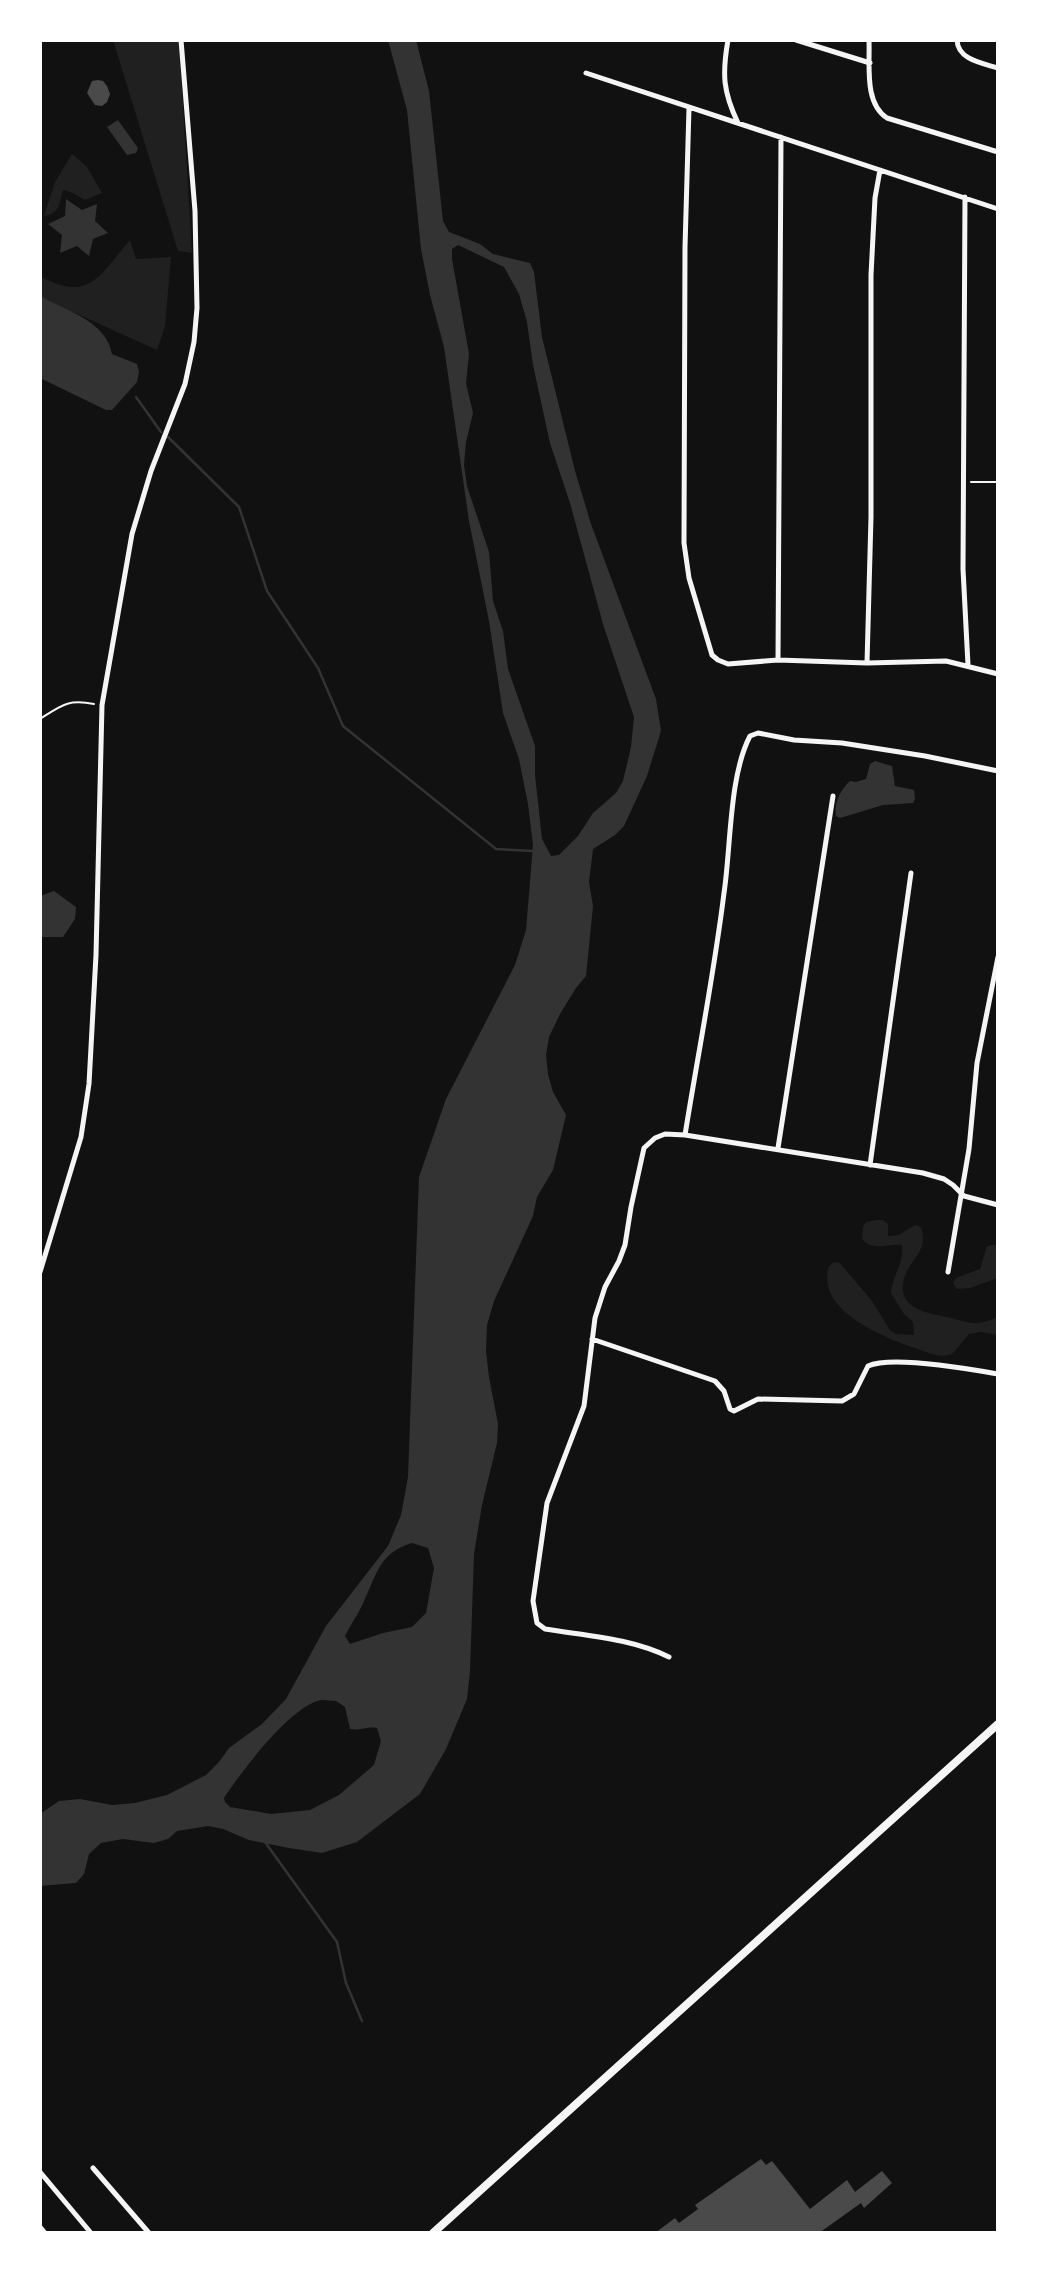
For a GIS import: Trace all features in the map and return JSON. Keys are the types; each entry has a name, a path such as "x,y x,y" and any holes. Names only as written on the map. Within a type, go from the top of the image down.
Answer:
{"main road":[{"path":"433,2233 998,1724"}],"street":[{"path":"40,1272 78,1150 89,1084 96,955 102,705 132,534 151,471 183,391 194,342 197,308 195,211 181,40"},
{"path":"728,40 724,88 738,123"},
{"path":"796,40 870,63"},
{"path":"869,40 873,102 880,114 998,152"},
{"path":"957,40 957,46 963,55 998,68"},
{"path":"586,73 998,209"},
{"path":"689,108 685,261 684,542 689,579 712,655 728,664 778,660 867,663 946,661 998,674"},
{"path":"778,660 781,137"},
{"path":"867,663 871,517 871,275 875,198 880,170"},
{"path":"965,197 963,569 968,665"},
{"path":"685,1135 717,948 735,793 743,752 750,736 758,733 794,740 842,743 998,771"},
{"path":"778,1149 833,796"},
{"path":"870,1165 911,873"},
{"path":"948,1272 969,1149 977,1063 998,957"},
{"path":"669,1657 630,1642 545,1629 537,1623 533,1601 547,1503 581,1419 595,1318 605,1287 625,1245 645,1148 655,1138 665,1134 685,1135 897,1167 944,1179 961,1194 998,1205"},
{"path":"592,1339 715,1381 721,1385 730,1409 734,1410 758,1399 842,1401 854,1394 868,1366 878,1362 934,1365 998,1374"},
{"path":"93,2168 149,2233"},
{"path":"40,2172 92,2233"},
{"path":"40,2227 45,2233"}],"path":[{"path":"964,481 998,482"},
{"path":"40,719 63,704 73,701 102,705"}],"shaded area":[{"path":"113,40 179,40 192,253 178,251"},
{"path":"388,40 416,40 429,91 443,221 449,232 480,244 493,254 530,263 534,272 542,337 575,471 591,524 656,699 661,731 647,776 624,826 593,849 589,882 593,906 586,976 560,1014 549,1037 546,1055 553,1092 566,1115 553,1170 537,1197 533,1216 494,1301 487,1325 486,1351 498,1424 497,1443 482,1505 474,1554 467,1699 446,1749 420,1794 357,1842 322,1853 249,1840 208,1826 177,1831 168,1839 154,1843 123,1839 101,1843 89,1854 84,1874 76,1883 40,1886 40,1814 59,1801 80,1799 112,1805 135,1803 167,1795 206,1775 229,1748 262,1724 286,1699 326,1626 388,1546 401,1515 408,1477 419,1177 446,1099 515,965 526,930 533,845 528,804 519,759 503,713 489,621 469,521 444,347 421,249 407,110","holes":["458,245 504,267 519,294 527,322 533,365 550,443 570,503 603,624 634,717 631,747 623,781 616,793 593,813 578,836 559,855 551,856 542,839 535,775 535,746 508,669 503,631 493,601 489,552 467,486 464,465 473,413 466,383 469,354 452,259 452,249","412,1543 428,1548 434,1568 426,1613 412,1627 350,1644 345,1636 376,1573 392,1552","322,1700 336,1701 345,1707 350,1729 377,1728 381,1741 374,1765 339,1795 310,1810 271,1814 230,1807 224,1798 242,1772 282,1726 310,1704"]},
{"path":"118,120 138,148 136,153 127,155 107,127"},
{"path":"72,154 87,167 102,193 85,200 63,190 56,210 44,216 55,182"},
{"path":"66,199 82,210 97,204 95,221 108,233 93,239 89,256 77,246 60,253 62,235 48,224 65,216"},
{"path":"130,240 136,259 171,257 165,326 157,350 40,297 40,276 57,284 83,286 102,274"},
{"path":"40,296 94,325 102,333 112,354 137,364 137,382 112,410 106,410 40,378"},
{"path":"875,761 892,766 895,786 914,790 913,803 883,805 840,818 836,816 838,797 843,788 850,781 866,779 870,764"},
{"path":"54,891 76,907 75,919 63,937 40,937 40,896"},
{"path":"877,1220 888,1224 888,1236 899,1235 915,1225 921,1227 923,1242 905,1276 903,1286 903,1294 912,1305 926,1312 970,1323 981,1323 998,1317 998,1335 981,1332 969,1334 952,1354 938,1355 886,1337 870,1329 842,1308 832,1296 827,1282 829,1266 834,1262 840,1263 872,1301 890,1330 896,1334 914,1335 913,1322 904,1314 891,1293 902,1245 875,1246 862,1239 866,1222"},
{"path":"998,1245 998,1278 970,1288 957,1289 953,1283 956,1278 980,1269 987,1246"}],"building":[{"path":"92,81 103,81 110,94 102,106 95,105 87,93"},
{"path":"761,2159 766,2165 772,2161 810,2209 847,2180 855,2192 882,2171 892,2183 864,2208 861,2203 819,2233 655,2233 675,2218 679,2223 698,2209 695,2205"}],"waterway":[{"path":"136,397 161,432"},
{"path":"168,437 239,507 267,591 318,668 343,726 496,849 533,851"},
{"path":"265,1842 337,1942 346,1983 362,2021"}]}
